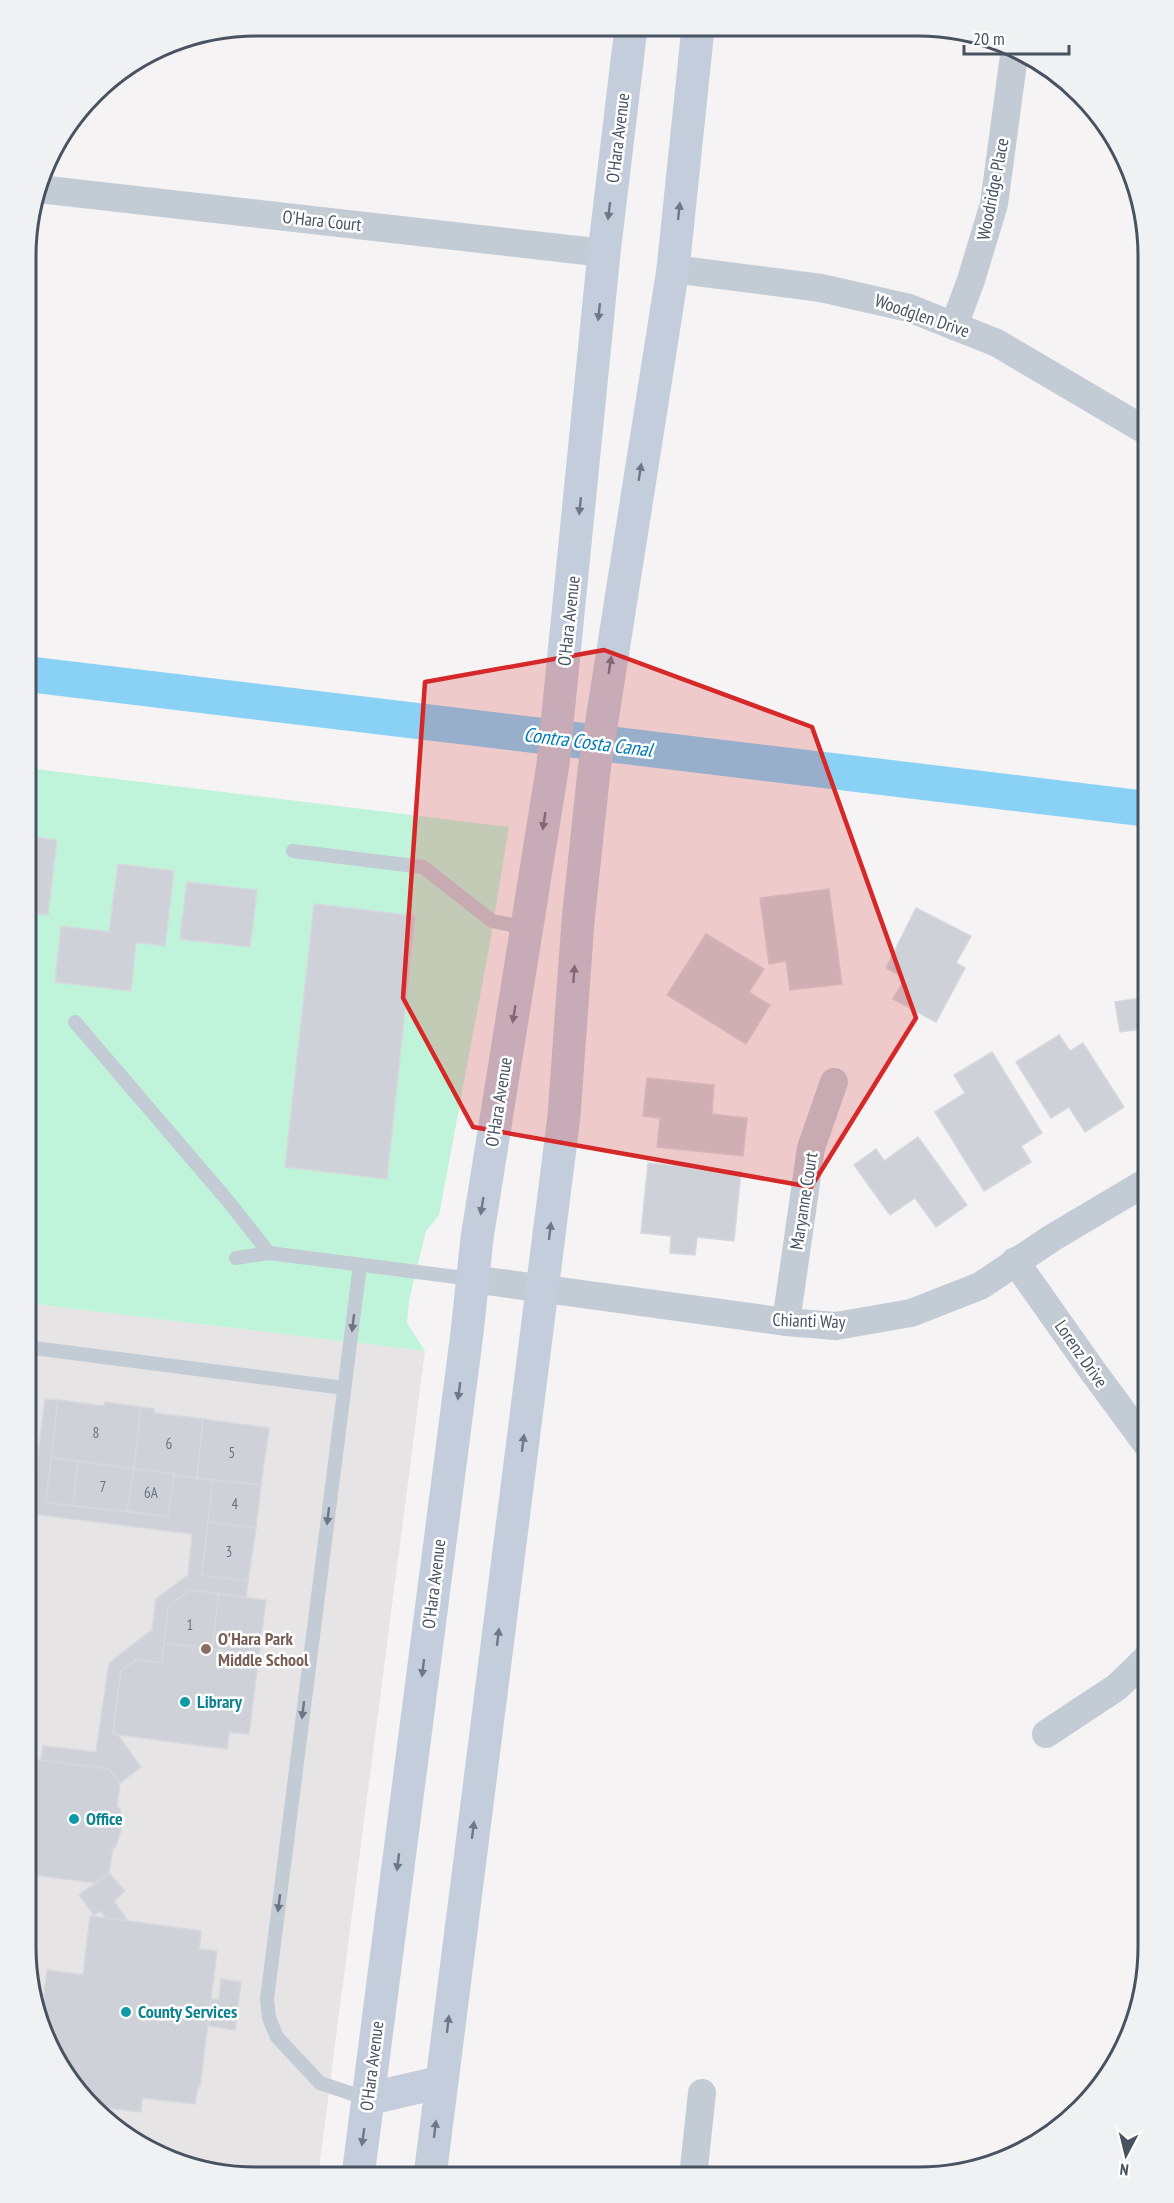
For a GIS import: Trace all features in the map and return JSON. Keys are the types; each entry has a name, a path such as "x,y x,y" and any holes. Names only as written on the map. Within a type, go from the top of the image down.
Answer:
{"main road":[{"name":"O'Hara Avenue","path":"359,2167 468,1327 477,1238 528,928 559,717 604,254 630,36"},
{"path":"431,2167 564,1116 578,921 594,771 673,269 697,36"},
{"path":"368,2099 441,2082"}],"street":[{"name":"Woodridge Place","path":"954,326 975,270 994,204 1014,58"},
{"name":"O'Hara Court","path":"47,190 604,254"},
{"name":"Woodglen Drive","path":"673,269 832,290 909,308 997,343 1138,426"},
{"name":"Maryanne Court","path":"786,1322 811,1148 834,1082"},
{"name":"Chianti Way","path":"472,1279 786,1322 837,1326 911,1313 980,1286 1015,1260 1138,1185"},
{"name":"Lorenz Drive","path":"1015,1260 1138,1432"},
{"path":"1046,1734 1117,1687 1138,1667"},
{"path":"694,2167 702,2093"}],"lane":[{"path":"293,851 423,867 492,921 528,928"},
{"path":"75,1022 228,1201 269,1253"},
{"path":"236,1258 269,1253 472,1279"},
{"path":"360,1265 267,1999 269,2018 277,2037 321,2083 368,2099"},
{"path":"36,1348 344,1388"}],"highlighted area":[{"path":"604,650 812,727 916,1018 811,1187 473,1127 403,998 425,682"}],"shaded area":[{"name":"O'Hara Park Middle School","path":"36,1304 425,1351 319,2167 242,2167 213,2163 172,2150 146,2137 111,2112 91,2092 73,2069 59,2044 40,1990 36,1961"}],"green space":[{"path":"36,769 509,827 489,949 439,1215 426,1231 409,1300 407,1323 425,1351 36,1304"}],"building":[{"path":"36,837 57,840 48,915 36,914"},
{"path":"118,864 174,871 165,946 136,942 131,991 55,982 61,926 109,932"},
{"path":"187,882 257,890 250,947 180,939"},
{"path":"829,889 842,984 790,990 786,961 769,964 760,898"},
{"path":"314,904 415,916 387,1179 285,1167"},
{"path":"916,908 971,936 956,963 965,968 936,1022 893,999 905,978 886,968"},
{"path":"706,934 764,969 749,992 770,1005 746,1044 667,995"},
{"path":"1138,999 1138,1029 1120,1032 1115,1002"},
{"path":"1059,1035 1070,1051 1083,1043 1124,1107 1085,1132 1069,1107 1051,1118 1016,1062"},
{"path":"992,1052 1042,1133 1021,1146 1031,1162 984,1191 935,1112 965,1093 954,1075"},
{"path":"647,1078 714,1085 712,1114 747,1118 743,1156 657,1147 660,1118 643,1116"},
{"path":"918,1137 967,1205 936,1227 915,1198 890,1215 854,1165 876,1149 884,1161"},
{"path":"648,1163 741,1172 734,1241 697,1237 695,1255 670,1253 671,1236 641,1233"},
{"path":"45,1399 58,1400 46,1502 168,1517 174,1474 213,1480 202,1575 248,1581 246,1598 189,1590 168,1607 162,1663 136,1660 121,1671 113,1734 118,1735 141,1767 120,1783 109,1769 41,1760 43,1746 96,1752 109,1663 152,1630 156,1599 188,1575 192,1534 36,1514 36,1470"},
{"path":"58,1400 104,1406 105,1402 141,1407 134,1469 51,1458"},
{"path":"141,1407 154,1409 154,1413 203,1419 197,1478 134,1469"},
{"path":"203,1419 269,1428 261,1485 197,1478"},
{"path":"51,1458 78,1461 73,1506 46,1502"},
{"path":"78,1461 134,1469 127,1511 73,1506"},
{"path":"134,1469 174,1474 168,1517 127,1511"},
{"path":"213,1480 261,1485 256,1528 208,1522"},
{"path":"208,1522 256,1528 248,1581 202,1575"},
{"path":"189,1590 219,1594 212,1650 164,1643 168,1607"},
{"path":"219,1594 266,1600 259,1655 212,1650"},
{"name":"Library","path":"164,1643 259,1655 249,1734 229,1732 227,1749 113,1734 121,1671 136,1660 162,1663"},
{"name":"Office","path":"36,1759 109,1769 120,1783 117,1807 120,1808 121,1831 115,1848 113,1847 109,1873 96,1883 36,1875"},
{"path":"109,1873 125,1891 114,1901 128,1921 106,1918 101,1911 94,1915 79,1895"},
{"name":"County Services","path":"90,1916 201,1931 199,1949 217,1951 200,2086 198,2086 195,2104 142,2098 141,2112 107,2108 91,2092 73,2069 59,2044 43,2001 47,1970 83,1975"},
{"path":"221,1979 241,1982 235,2030 208,2026 211,1999 219,1999"}],"waterway":[{"name":"Contra Costa Canal","path":"36,675 1138,808"}],"place":[{"name":"O'Hara Park Middle School","path":"206,1649"},
{"name":"Library","path":"185,1702"},
{"name":"Office","path":"74,1819"},
{"name":"County Services","path":"126,2012"}]}
